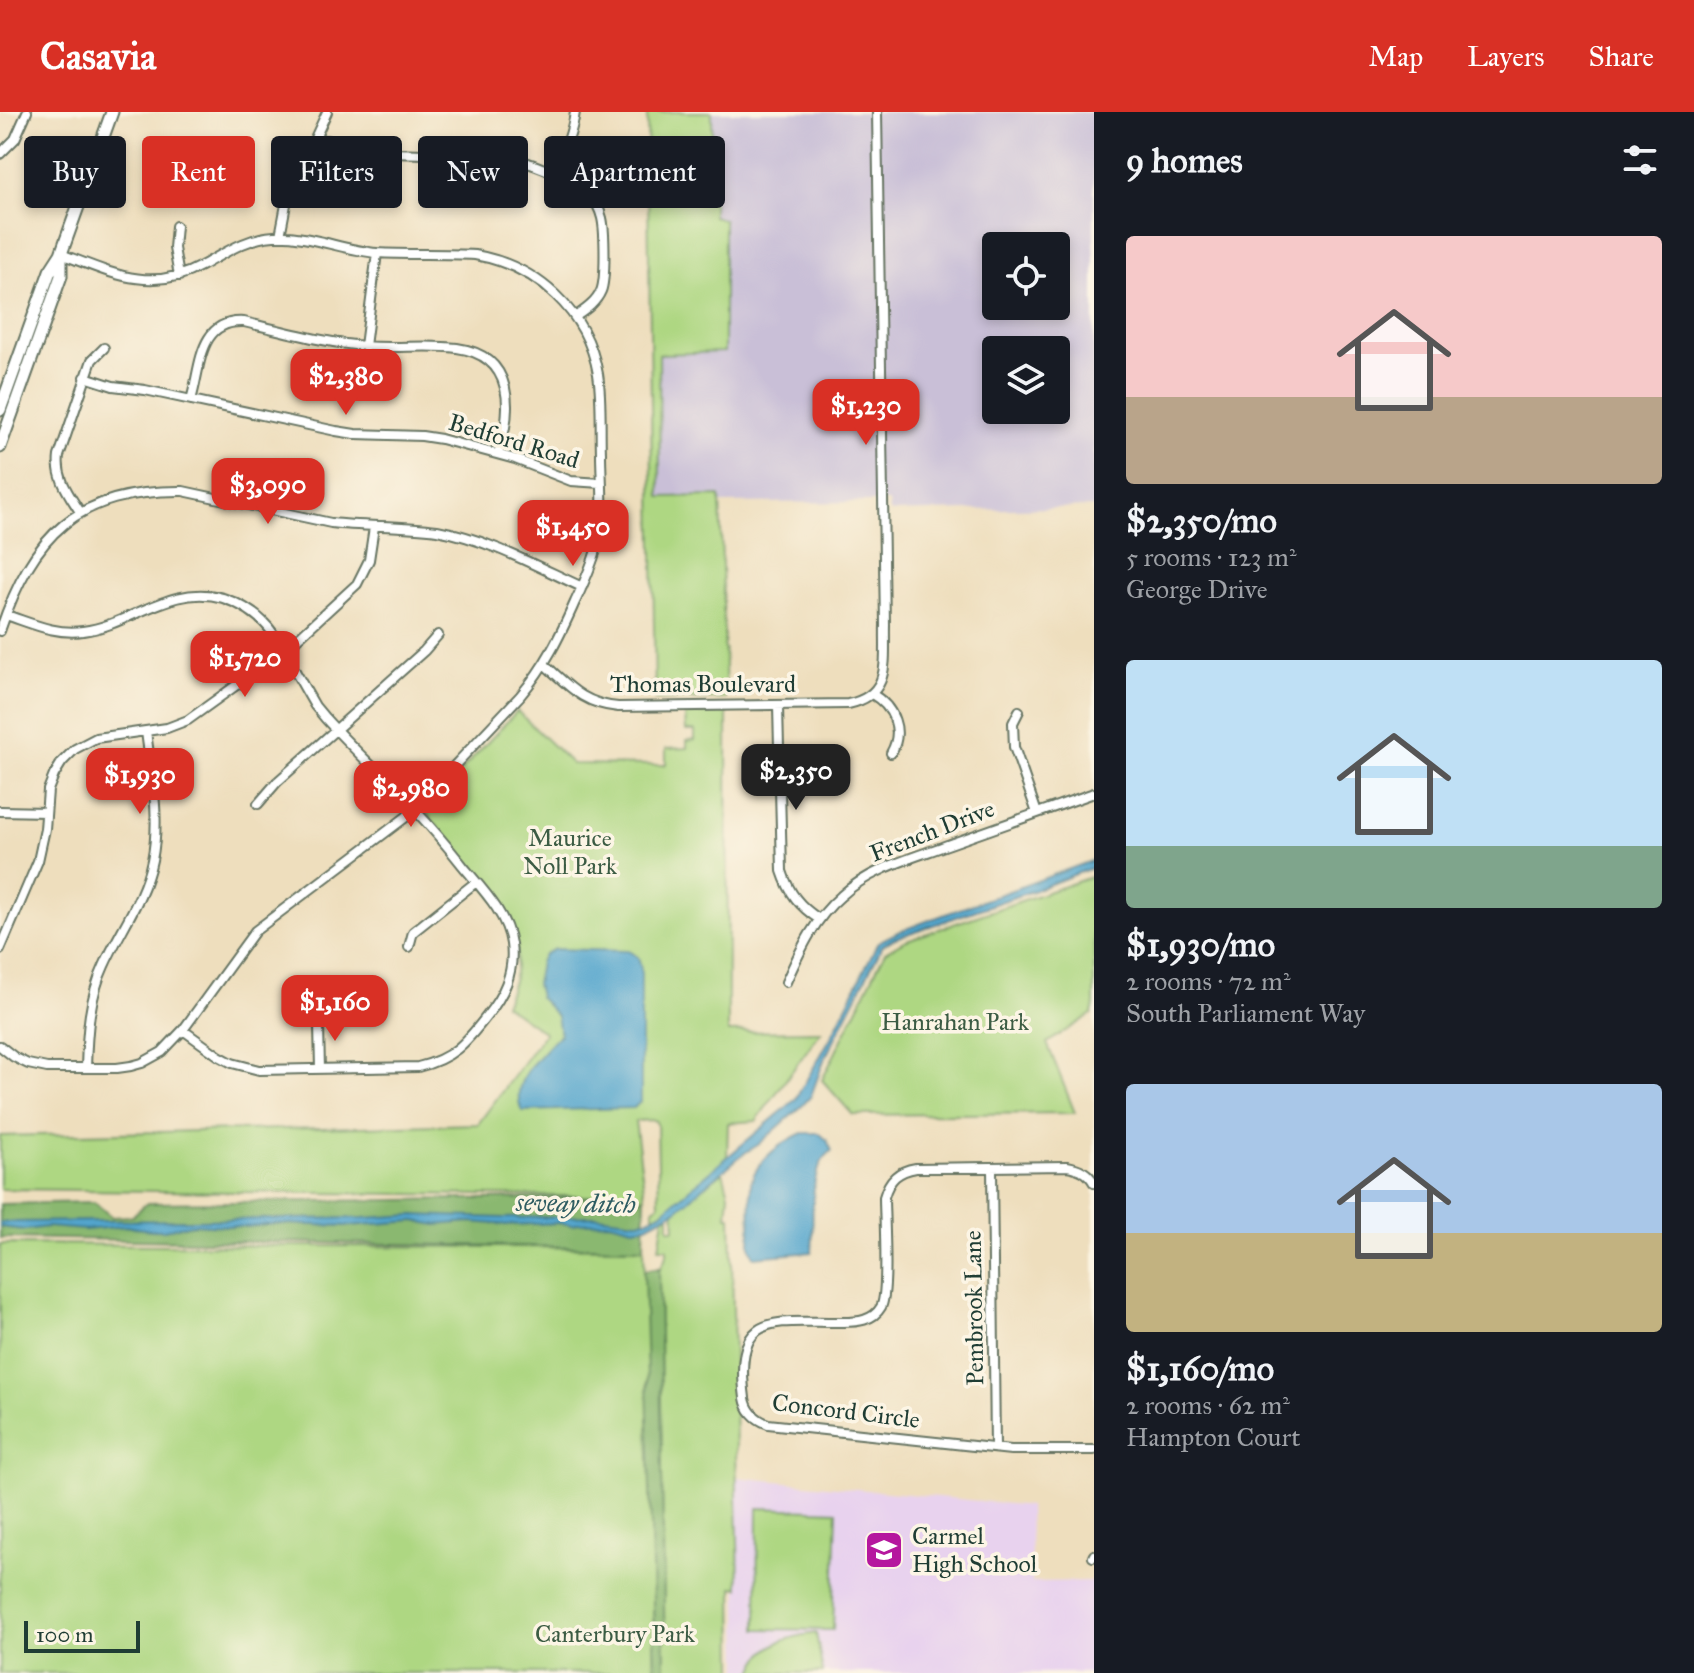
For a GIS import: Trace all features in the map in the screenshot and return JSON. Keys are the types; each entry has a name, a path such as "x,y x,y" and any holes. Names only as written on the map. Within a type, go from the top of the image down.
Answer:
{"main road":[{"path":"0,410 112,112"},
{"path":"0,447 61,276 61,254"}],"street":[{"path":"0,154 15,139 27,112"},
{"path":"317,136 327,112"},
{"path":"571,136 575,112"},
{"path":"877,112 885,625 884,667 872,694 889,708 894,718 897,741 891,753"},
{"path":"402,153 501,156 544,170"},
{"path":"280,236 285,208"},
{"path":"575,317 593,304 602,289 603,223 598,208"},
{"path":"176,226 174,248 179,276"},
{"path":"0,1046 14,1057 38,1067 117,1068 142,1063 162,1052 183,1030 255,931 391,830 520,696 554,649 582,587 599,538 602,509 598,375 588,341 575,317 557,295 524,271 491,258 459,254 377,253 280,236 242,244 200,267 160,280 131,279 61,254"},
{"path":"365,346 377,253"},
{"path":"191,400 205,343 215,330 228,323 244,322 365,346 454,347 487,359 501,376 507,400 507,423 498,454"},
{"path":"80,512 62,483 58,463 85,377 92,360 104,348"},
{"name":"Bedford Road","path":"85,377 113,386 145,390 336,431 441,439 536,466 571,481 601,483"},
{"path":"0,631 12,596 39,550 61,526 80,512 111,499 164,491 183,491 318,520 456,534 582,587"},
{"path":"0,950 38,861 48,790 62,762 75,749 96,738 167,728 188,720 284,651 357,584 369,560 374,527"},
{"path":"6,615 50,630 84,631 105,626 174,598 204,595 232,601 253,612 269,628 315,706 414,809 476,882 502,918 511,943 509,976 502,995 467,1041 446,1058 418,1067 259,1070 242,1067 219,1056 183,1030"},
{"path":"258,804 277,782 438,635"},
{"name":"Thomas Boulevard","path":"544,664 578,695 608,706 848,704 860,702 872,694"},
{"path":"778,706 782,871 798,903 819,919"},
{"path":"1019,711 1013,723 1014,747 1037,813"},
{"path":"86,1068 89,1017 97,983 113,946 138,902 152,859 156,808 146,731"},
{"name":"French Drive","path":"786,982 819,919 841,895 870,875 1094,793"},
{"path":"0,811 46,812"},
{"path":"409,947 413,932 476,882"},
{"path":"320,1069 319,1025 328,1011"},
{"name":"Concord Circle","path":"1094,1183 1079,1169 1067,1166 916,1168 897,1174 884,1197 885,1294 879,1310 869,1318 855,1322 764,1326 751,1335 746,1344 744,1377 748,1407 757,1419 768,1424 1011,1450 1094,1450"},
{"name":"Pembrook Lane","path":"992,1168 995,1448"}],"shaded area":[{"path":"712,112 1094,112 1094,507 890,512 889,502 721,503 720,496 660,498 659,353 724,352 713,208 725,208 725,136 712,136"},
{"name":"Carmel High School","path":"736,1477 1029,1506 1032,1582 1094,1581 1094,1673 739,1673"}],"green space":[{"path":"647,112 712,112 712,136 647,136"},
{"path":"648,208 713,208 713,216 724,220 724,352 659,354 660,497 720,496 726,699 655,700"},
{"name":"Maurice Noll Park","path":"517,711 572,764 656,765 666,765 666,749 687,748 687,741 695,740 695,731 686,731 685,714 727,712 728,1032 821,1031 756,1121 728,1123 727,1158 654,1217 654,1208 659,1204 655,1120 635,1121 645,1197 0,1189 0,1136 478,1124 545,1033 504,1004 516,966 513,934 498,905 424,810"},
{"name":"Hanrahan Park","path":"1094,876 1092,1014 1047,1043 1075,1113 853,1115 822,1080 885,952 904,941"},
{"path":"723,1172 729,1194 727,1216 731,1216 739,1588 733,1587 734,1671 665,1673 659,1271 667,1248 659,1248 664,1218 669,1215 669,1229 675,1229 674,1211"},
{"path":"645,1197 644,1248 0,1238 0,1204 94,1202 112,1217 132,1216 147,1203"},
{"name":"Canterbury Park","path":"0,1244 644,1248 655,1673 0,1673"},
{"path":"660,1268 665,1673 655,1673 644,1271"},
{"path":"758,1508 837,1511 833,1630 757,1629"},
{"path":"816,1633 823,1673 753,1673 763,1655 777,1643"}],"water":[{"path":"1094,860 1094,867 895,938 882,946 824,1060 811,1096 758,1145 677,1210 647,1226 633,1228 610,1222 508,1225 471,1222 437,1225 415,1221 348,1226 192,1224 164,1230 126,1226 85,1230 0,1227 0,1223 9,1222 414,1215 504,1218 597,1216 647,1220 661,1213 795,1100 830,1039 878,942"},
{"path":"555,949 628,951 638,957 641,969 641,1101 634,1108 522,1111 519,1089 523,1079 560,1034 557,1016 539,997 536,984 544,954"},
{"path":"802,1133 819,1133 832,1151 818,1170 815,1183 812,1252 754,1257 750,1247 751,1182 754,1174 771,1153"}],"place":[{"name":"Carmel High School","path":"884,1550"}],"water label":[{"name":"seveay ditch","path":"576,1203"}]}
